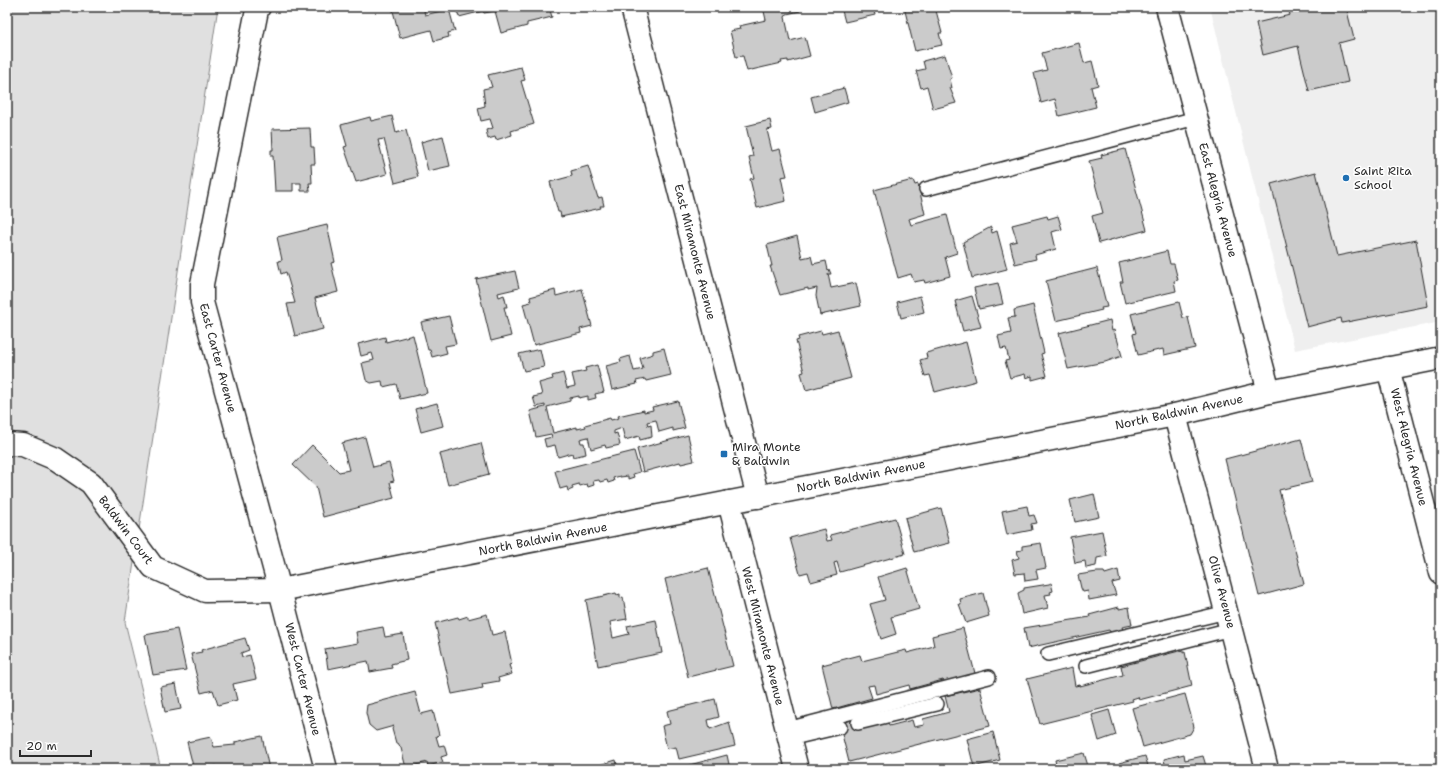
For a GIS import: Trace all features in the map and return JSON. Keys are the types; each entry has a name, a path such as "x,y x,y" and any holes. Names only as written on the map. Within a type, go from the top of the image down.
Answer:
{"street":[{"name":"East Carter Avenue","path":"260,7 257,10 202,284 202,302 280,590"},
{"name":"East Miramonte Avenue","path":"632,7 758,497"},
{"name":"East Alegria Avenue","path":"1167,7 1269,392"},
{"name":"North Baldwin Avenue","path":"280,590 1176,415 1269,392 1441,358"},
{"name":"West Alegria Avenue","path":"1388,368 1441,573"},
{"name":"Olive Avenue","path":"1176,415 1267,769"},
{"name":"Baldwin Court","path":"7,444 23,445 56,459 90,483 153,567 205,591 280,590"},
{"name":"West Miramonte Avenue","path":"729,502 797,769"},
{"name":"West Carter Avenue","path":"280,590 326,769"}],"lane":[{"path":"926,189 1196,118"},
{"path":"1048,654 1229,620"},
{"path":"1086,666 1229,620"},
{"path":"788,734 989,677"},
{"path":"858,723 937,704"},
{"path":"788,734 840,727"}],"shaded area":[{"path":"7,7 218,7 125,622 161,769 7,769"},
{"name":"Saint Rita School","path":"1210,7 1434,7 1441,56 1441,170 1437,171 1441,186 1441,322 1295,350"}],"building":[{"path":"392,7 427,7 428,10 424,11 425,15 449,9 455,31 448,33 449,37 434,41 431,30 400,38"},
{"path":"456,7 549,7 552,17 527,23 527,26 501,33 495,11 484,13 483,11 459,17"},
{"path":"763,7 799,7 800,11 787,14 785,17 790,41 805,37 810,56 788,62 788,60 781,61 782,63 747,71 743,56 736,57 730,31 740,29 739,26 766,20"},
{"path":"841,7 873,7 875,15 845,22"},
{"path":"904,7 935,7 942,33 939,33 942,45 915,51"},
{"path":"1288,7 1346,7 1354,39 1339,43 1348,82 1309,91 1298,46 1263,55 1256,23 1290,15"},
{"path":"1079,43 1084,63 1092,61 1098,85 1091,87 1096,107 1059,116 1055,99 1041,103 1034,73 1047,70 1042,53"},
{"path":"945,55 952,78 950,79 952,88 950,88 956,103 933,109 927,86 921,88 916,71 925,69 923,61"},
{"path":"521,67 525,80 521,81 534,124 511,131 512,135 496,140 495,137 488,139 486,130 493,128 490,119 481,121 478,108 485,106 483,89 492,87 488,75"},
{"path":"844,88 848,102 815,112 811,97"},
{"path":"392,116 396,133 406,130 418,177 395,183 384,139 378,140 387,174 356,182 344,147 347,146 341,125 370,117 371,121"},
{"path":"770,120 772,129 767,130 772,151 780,149 787,176 781,177 786,201 757,208 750,179 754,178 749,157 753,156 746,126"},
{"path":"310,128 311,147 314,147 315,164 311,164 312,183 309,183 310,191 301,191 301,183 293,183 293,191 275,191 273,156 271,156 271,150 273,150 272,129"},
{"path":"443,136 450,166 428,171 421,142"},
{"path":"1125,149 1147,230 1099,243 1092,216 1103,213 1089,161 1102,158 1101,155"},
{"path":"588,166 598,198 602,197 604,206 561,217 560,212 558,212 550,182 572,176 571,171"},
{"path":"1316,172 1337,256 1416,240 1428,306 1342,323 1341,318 1307,327 1271,184"},
{"path":"913,180 915,185 918,184 925,214 909,219 911,225 947,215 957,253 945,257 950,276 925,283 924,280 914,282 911,274 898,278 874,190"},
{"path":"1047,216 1048,219 1058,216 1062,229 1052,232 1056,249 1035,255 1036,259 1015,264 1010,243 1017,241 1012,225"},
{"path":"327,225 335,262 331,263 338,292 315,298 323,329 295,336 287,304 295,303 286,272 281,274 278,261 282,260 277,237"},
{"path":"991,227 992,233 997,231 1007,269 972,278 963,242"},
{"path":"797,236 802,258 811,256 813,264 826,261 828,270 829,269 831,274 828,274 831,288 856,283 861,306 820,315 816,296 817,288 808,290 808,288 780,295 770,266 772,266 767,245"},
{"path":"1167,251 1170,264 1174,264 1178,280 1174,281 1176,291 1125,303 1120,282 1123,282 1119,263"},
{"path":"1097,268 1107,307 1101,308 1102,310 1056,321 1046,281"},
{"path":"515,271 519,288 498,293 499,297 504,295 507,307 504,307 511,336 491,341 476,279"},
{"path":"998,283 1003,304 979,309 974,288"},
{"path":"582,289 592,326 580,329 581,333 534,345 523,304 531,302 530,297 555,290 556,296"},
{"path":"920,296 924,312 901,318 897,302"},
{"path":"972,296 981,327 963,331 955,301"},
{"path":"1179,302 1183,318 1188,317 1195,348 1164,355 1163,349 1138,355 1133,334 1136,333 1131,314"},
{"path":"1033,305 1044,353 1041,354 1047,376 1032,380 1032,376 1026,378 1025,374 1010,378 1005,361 1009,360 1006,348 1001,349 998,336 1011,333 1008,318 1015,317 1014,310"},
{"path":"449,316 456,344 445,346 447,353 432,357 430,350 428,350 421,322"},
{"path":"1110,320 1112,331 1114,330 1122,356 1105,362 1068,369 1059,333"},
{"path":"838,330 851,378 806,390 801,373 804,372 796,341 799,340 798,337 821,331 822,334"},
{"path":"413,335 427,393 400,399 396,384 383,387 382,381 371,383 366,380 362,363 374,360 372,353 361,356 358,344 385,337 386,342"},
{"path":"966,342 976,381 935,392 930,375 925,376 920,360 927,358 926,353"},
{"path":"664,348 671,375 646,381 645,379 636,381 637,384 612,390 606,366 621,362 620,359 630,356 634,371 643,369 640,358 653,354 653,351"},
{"path":"540,349 544,367 524,371 519,354"},
{"path":"597,365 604,392 595,394 596,398 588,400 588,396 579,398 579,396 570,398 570,401 547,407 553,433 577,427 577,429 586,427 585,425 610,418 611,420 619,418 618,416 644,410 644,412 653,410 652,407 678,401 685,428 673,431 673,428 659,432 656,420 647,422 648,426 651,425 652,437 640,440 639,436 625,440 622,428 614,431 614,434 617,433 620,445 606,448 605,445 591,449 588,437 580,439 581,443 584,443 586,454 573,457 572,453 558,457 555,445 546,447 544,439 552,437 551,434 536,437 530,411 545,407 545,405 536,407 533,397 542,395 539,383 553,379 552,376 563,373 567,388 575,386 572,374 586,371 585,368"},
{"path":"437,403 443,426 421,432 415,409"},
{"path":"688,435 694,461 681,464 680,462 643,472 637,449"},
{"path":"365,437 373,467 389,463 394,481 390,482 394,498 323,517 316,487 293,465 312,445 339,472 349,470 342,443"},
{"path":"1301,439 1312,482 1279,490 1304,584 1259,596 1225,459"},
{"path":"481,443 489,474 448,485 440,454"},
{"path":"634,451 640,472 633,474 634,477 628,479 628,476 620,476 613,478 614,481 608,483 607,480 600,482 599,480 593,481 594,485 588,487 587,484 580,486 579,484 572,486 573,489 568,491 567,487 560,489 555,471"},
{"path":"1094,494 1099,517 1075,522 1070,500"},
{"path":"1027,506 1029,516 1034,515 1037,523 1031,524 1032,530 1007,535 1002,511"},
{"path":"941,508 950,543 914,552 905,518"},
{"path":"895,518 905,554 840,572 837,562 834,563 837,575 811,582 808,572 800,574 790,538 824,529 827,541 832,540 830,535"},
{"path":"1102,531 1107,556 1097,558 1096,566 1086,568 1085,561 1075,563 1070,537"},
{"path":"1041,543 1046,568 1036,570 1038,579 1025,581 1024,573 1015,574 1012,560 1019,558 1017,551 1022,550 1022,546"},
{"path":"708,568 733,666 688,677 665,579"},
{"path":"907,568 919,609 891,617 896,634 881,639 870,604 885,600 878,577"},
{"path":"1118,570 1120,581 1112,583 1116,595 1089,600 1088,591 1083,592 1078,575 1097,572 1104,572 1105,574"},
{"path":"1051,583 1053,591 1050,592 1051,594 1045,595 1048,608 1022,614 1018,593 1024,590 1024,588"},
{"path":"616,593 617,595 620,594 620,598 623,597 627,619 610,622 613,638 629,634 627,626 656,620 662,653 598,666 586,600"},
{"path":"983,593 989,616 966,623 959,604 961,604 960,599"},
{"path":"1119,607 1119,609 1129,607 1132,625 1122,627 1123,630 1110,632 1109,630 1028,648 1024,628 1090,617 1089,615"},
{"path":"487,614 492,635 505,632 512,664 509,665 512,674 498,678 499,681 482,684 483,688 452,694 435,623 458,617 459,619 468,616 468,619"},
{"path":"383,627 385,637 403,634 407,660 391,664 392,668 370,672 368,661 328,669 325,649 358,643 356,632"},
{"path":"963,628 976,677 945,685 943,680 910,689 909,685 876,694 874,685 868,686 872,698 833,709 822,665 860,655 862,661 906,650 907,653 934,646 932,636"},
{"path":"177,629 186,670 153,675 145,635"},
{"path":"245,638 249,650 241,653 242,657 250,655 256,679 233,684 237,700 218,705 213,690 201,693 191,654 202,652 201,650"},
{"path":"1183,650 1183,653 1185,652 1192,686 1139,700 1138,697 1132,699 1133,701 1040,724 1027,679 1072,668 1075,686 1080,686 1123,675 1121,666"},
{"path":"176,684 181,709 165,712 160,687"},
{"path":"980,688 990,726 849,762 838,719 856,715 887,719 889,726 912,720 914,727 924,725 923,719 949,712 945,696"},
{"path":"415,692 421,714 433,711 439,735 436,736 439,746 444,745 447,755 441,757 443,762 428,766 427,762 406,768 401,748 398,743 396,743 392,729 394,726 376,731 369,725 366,713 367,705"},
{"path":"1185,694 1194,727 1190,734 1143,747 1132,708"},
{"path":"715,699 719,717 708,720 710,729 729,722 735,746 679,759 676,747 667,749 662,726 670,724 667,711"},
{"path":"1109,710 1116,735 1099,741 1092,715"},
{"path":"993,732 1000,760 974,767 967,739"},
{"path":"262,736 269,769 217,769 216,766 197,769 196,765 193,766 187,742 211,737 214,747 235,745 235,742"},
{"path":"1084,753 1089,769 1057,769 1055,760"},
{"path":"1184,754 1185,760 1203,756 1207,769 1166,769 1164,759"},
{"path":"727,755 730,769 682,769 682,767"},
{"path":"1145,756 1149,769 1120,769 1119,763"},
{"path":"616,760 618,769 596,769 596,766"}],"place":[{"name":"Saint Rita School","path":"1346,178"},
{"name":"Mira Monte & Baldwin","path":"724,454"}]}
